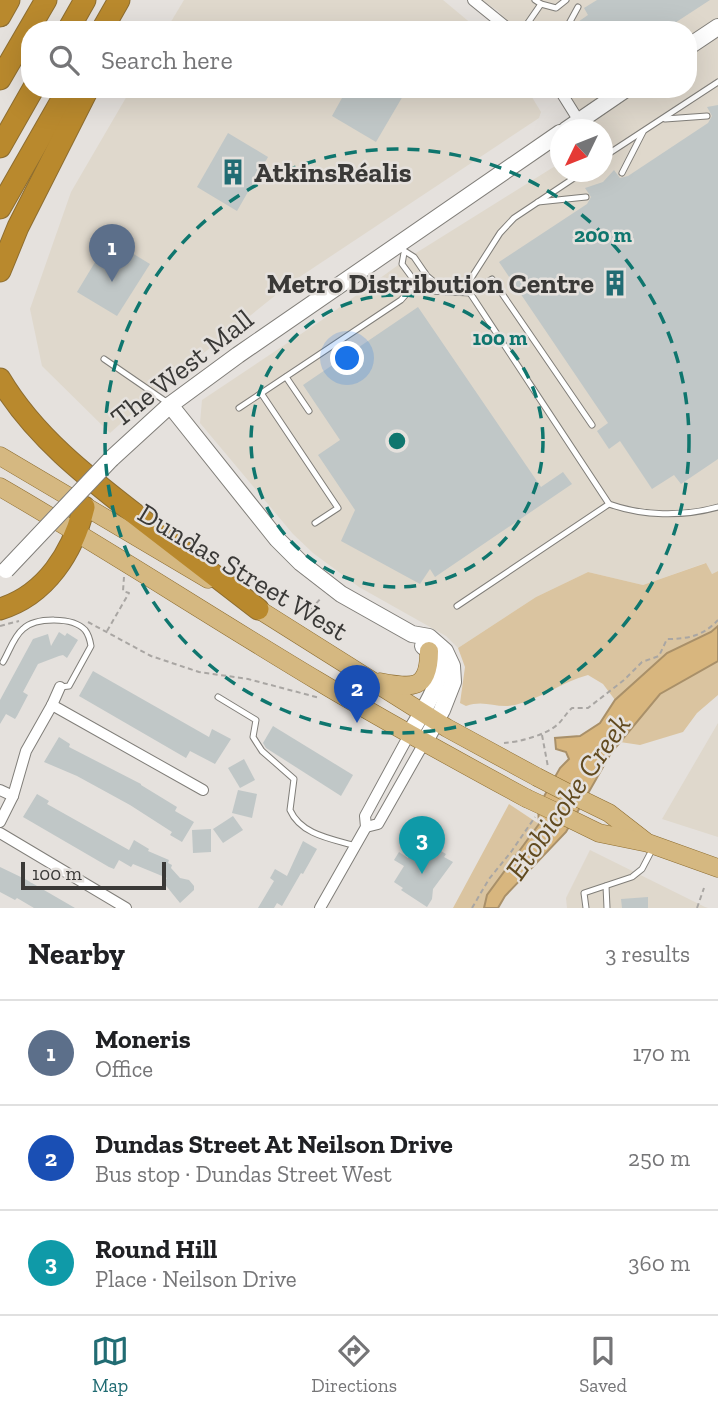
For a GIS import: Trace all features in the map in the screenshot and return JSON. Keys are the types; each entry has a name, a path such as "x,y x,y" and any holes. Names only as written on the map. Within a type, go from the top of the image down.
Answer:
{"highway":[{"path":"0,16 9,0"},
{"path":"34,21 46,0"},
{"path":"73,21 85,0"},
{"path":"107,21 119,0"},
{"path":"121,21 128,0"},
{"path":"0,79 21,43"},
{"path":"0,147 28,98"},
{"path":"0,208 63,98"},
{"path":"0,271 18,227 83,98"},
{"path":"0,379 15,404 45,438 114,497 258,609"},
{"path":"0,609 18,604 55,570 77,532 83,507"}],"main road":[{"path":"697,41 718,27"},
{"path":"581,119 607,98"},
{"name":"The West Mall","path":"0,578 85,485 170,405 401,248 550,141"},
{"path":"170,405 277,539 301,563 341,594 412,634 429,637 448,654 452,666 452,686 416,739"},
{"name":"Dundas Street West","path":"0,456 258,609 429,717 543,774 569,793 609,813 652,844"},
{"name":"Dundas Street West","path":"0,487 416,739 541,807 599,833 652,844"},
{"path":"412,634 436,657 440,670 432,693 429,717"},
{"path":"373,681 403,686 415,685 427,674 429,651"},
{"path":"652,844 718,868"}],"street":[{"path":"473,0 499,21"},
{"path":"562,98 571,119"},
{"path":"0,822 13,796 26,751 60,687"},
{"path":"52,705 203,790"},
{"path":"366,827 378,824 416,739"},
{"path":"320,908 366,827 365,816 416,739"},
{"path":"0,790 13,796"},
{"path":"0,833 126,908"}],"lane":[{"path":"535,0 556,8 566,0"},
{"path":"529,21 541,4"},
{"path":"571,21 578,7"},
{"path":"697,96 718,82"},
{"path":"613,151 694,98"},
{"path":"663,119 707,116"},
{"path":"622,173 643,131"},
{"path":"568,182 514,218 500,233 470,280 470,293 609,504 632,512 664,513 700,512 718,507"},
{"path":"535,203 586,197"},
{"path":"401,248 414,257 425,273 447,293"},
{"path":"401,248 402,264 416,283 430,291 470,293 492,279 592,425"},
{"path":"239,408 401,300 425,273"},
{"path":"104,359 170,405"},
{"path":"286,377 309,411"},
{"path":"261,393 338,508 315,523"},
{"path":"457,606 609,504"},
{"path":"3,662 20,631 26,627 52,621 79,625 87,631 92,646 69,686 60,687"},
{"path":"218,697 256,720 253,737 262,751 294,779 290,810 301,826 311,832 356,846"},
{"path":"586,908 584,893 634,876 642,869 652,844"},
{"path":"606,887 607,908"}],"path":[{"path":"123,576 123,591 129,593 106,632 114,638 151,656 199,672 248,679 314,698 321,697"},
{"path":"305,616 321,598"},
{"path":"501,743 523,741 534,734 542,734 560,722 572,708 588,708 642,662 659,656 667,639 685,639 699,635 718,620"},
{"path":"542,734 543,774"},
{"path":"472,908 489,879 541,807"},
{"path":"696,908 704,888"}],"shaded area":[{"path":"184,0 443,0 468,21 171,21"},
{"path":"481,0 718,0 718,571 712,574 705,563 643,585 588,572 536,597 458,648 446,636 359,587 313,553 293,534 200,423 202,400 322,320 408,258 550,169 550,182 613,182 613,119 580,119 569,98 697,98 697,21 507,21 498,11"},
{"path":"126,98 532,98 541,112 539,118 292,282 170,380 110,433 42,366 30,309 71,192"},
{"path":"706,563 712,574 718,571 718,626 667,653 615,700 603,684 588,675 515,705 479,703 466,706 460,703 465,667 458,648 536,597 588,572 643,585"},
{"path":"718,661 718,695 697,713 683,732 640,745 620,742 660,694"},
{"path":"718,723 718,837 662,819"},
{"path":"509,804 539,824 487,895 484,908 453,908"},
{"path":"590,850 708,908 567,908 566,898"}],"water":[{"name":"Etobicoke Creek","path":"718,626 718,661 660,694 611,753 566,832 505,896 498,908 484,908 487,895 539,824 538,807 560,768 569,759 566,752 556,749 555,738 580,736 600,723 615,700 667,653"}],"building":[{"path":"597,0 710,0 678,21 579,21 588,15 584,8"},
{"path":"342,98 402,98 376,142 332,116"},
{"name":"Metro Distribution Centre","path":"718,105 718,459 681,484 674,475 652,489 620,441 609,449 597,431 608,423 499,262 587,204 591,197 585,188 613,182 614,170 620,178 628,176 708,123 712,116 707,107"},
{"name":"AtkinsRéalis","path":"228,133 268,157 237,211 197,187"},
{"path":"109,239 150,264 117,316 77,292"},
{"path":"418,307 541,487 563,472 572,484 435,577 430,569 420,584 341,541 355,510 318,455 340,440 303,385"},
{"path":"59,632 65,636 67,633 78,640 67,658 63,655 38,664 23,692 28,695 17,716 15,719 6,714 0,724 0,700 33,639 48,634 51,646"},
{"path":"93,671 209,737 212,729 231,739 215,764 190,751 186,758 79,696"},
{"path":"273,726 353,775 341,796 266,748 263,743"},
{"path":"59,737 70,744 69,747 141,784 177,807 175,811 194,822 182,842 170,835 172,832 130,805 77,776 44,762"},
{"path":"244,759 255,780 240,788 228,768"},
{"path":"238,790 257,794 252,818 232,813"},
{"path":"37,794 49,801 47,804 129,850 134,840 149,849 148,851 169,860 171,868 180,878 189,880 194,890 180,903 163,882 167,878 133,864 131,867 119,860 114,869 109,867 23,817"},
{"path":"233,816 243,830 223,843 213,829"},
{"path":"211,829 211,852 193,853 192,830"},
{"path":"303,841 317,849 282,906 277,903 274,908 258,908 274,881 270,878 275,869 287,876"},
{"path":"418,841 446,854 444,857 453,862 433,889 432,899 427,907 401,890 403,888 394,882 404,866 394,860 399,852 408,858"},
{"path":"0,867 75,908 34,908 0,892"},
{"path":"648,897 648,908 622,908 621,899"}],"place":[{"name":"AtkinsRéalis","path":"233,172"},
{"name":"Moneris","path":"112,282"},
{"name":"Metro Distribution Centre","path":"615,283"},
{"name":"Dundas Street At Neilson Drive","path":"357,723"},
{"name":"Round Hill","path":"422,874"}]}
